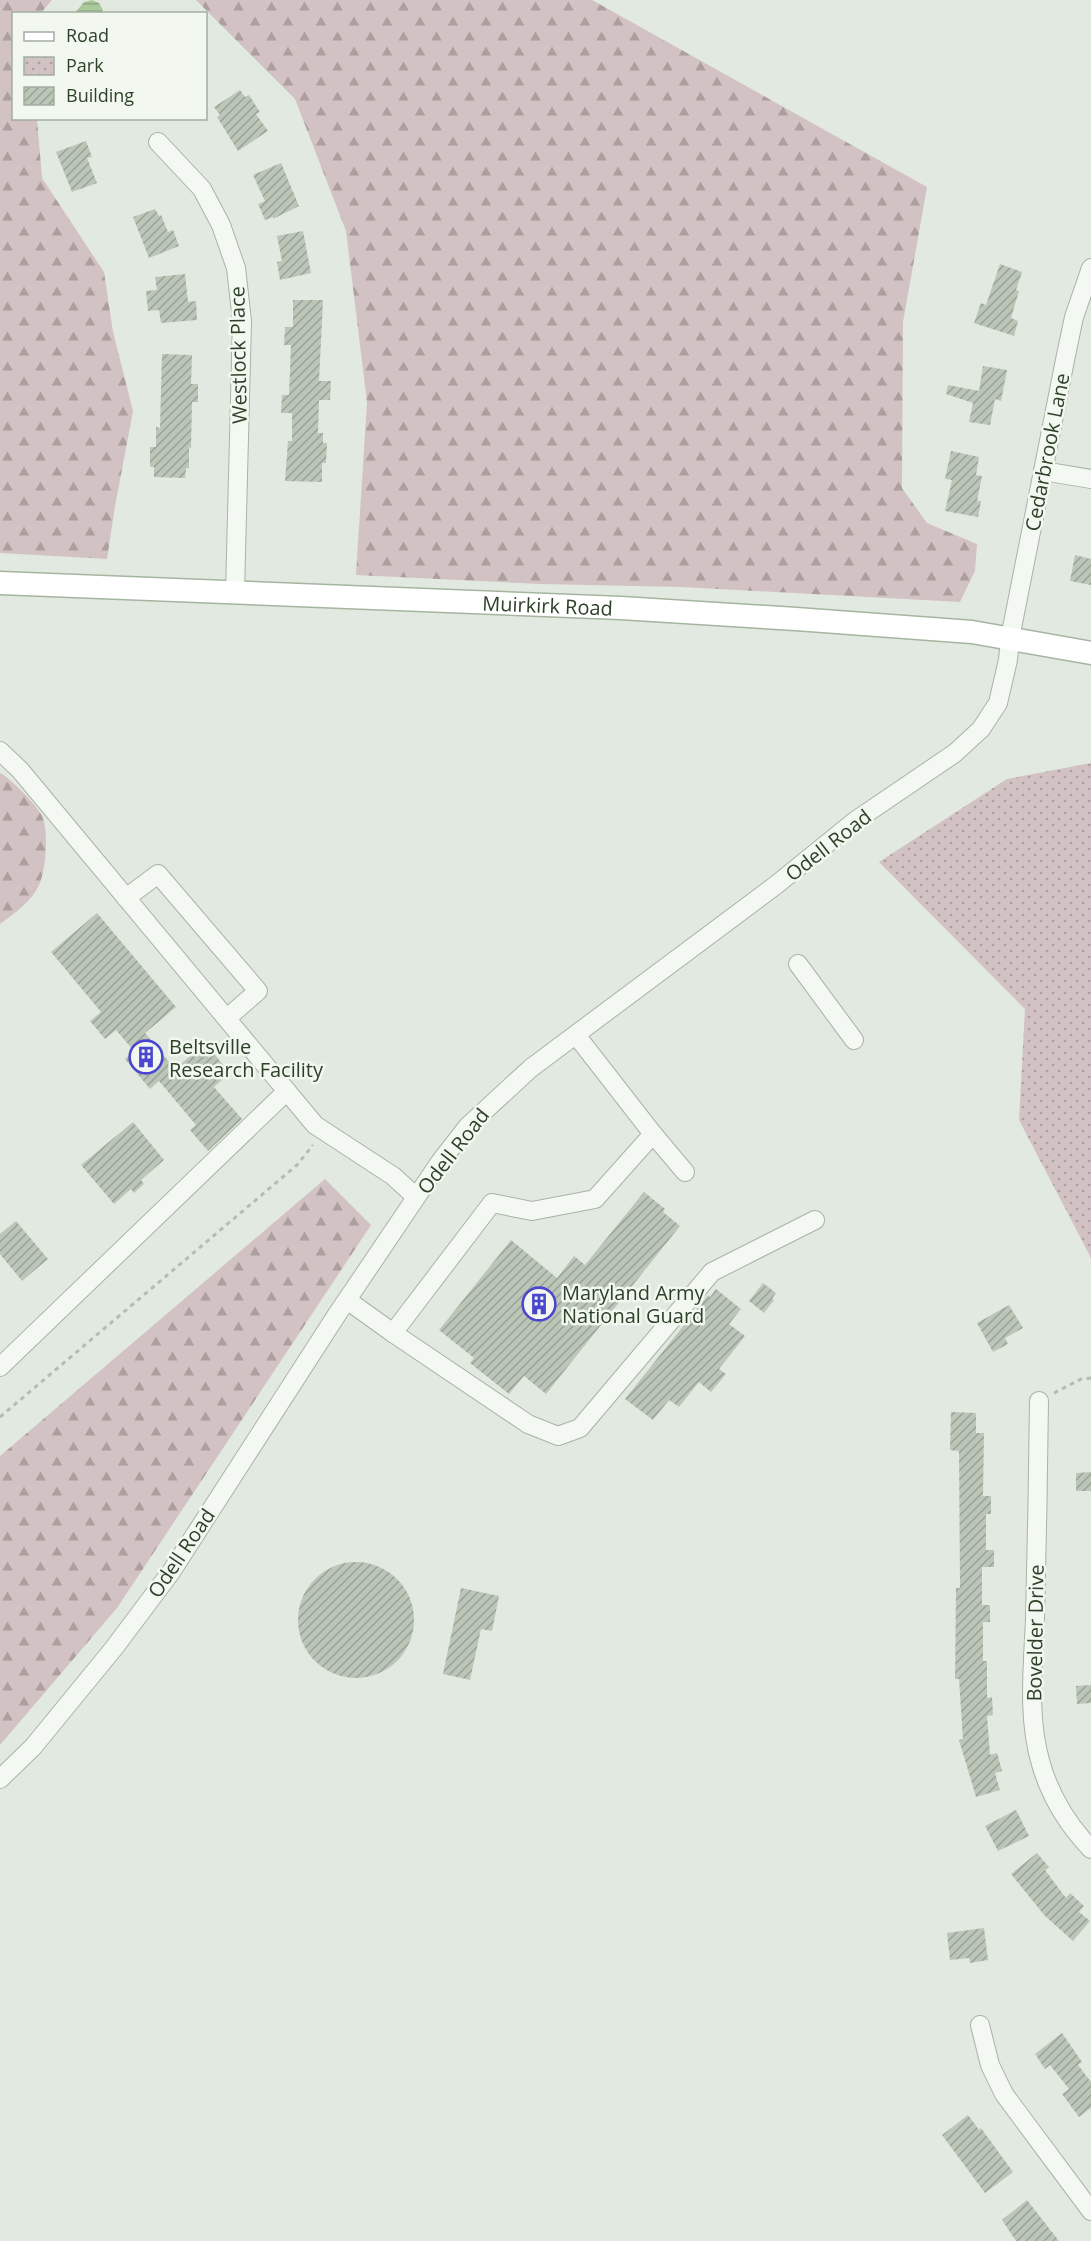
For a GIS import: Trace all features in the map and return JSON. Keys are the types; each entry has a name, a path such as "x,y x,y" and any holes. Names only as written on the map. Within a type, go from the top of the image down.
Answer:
{"main road":[{"name":"Muirkirk Road","path":"0,583 621,608 972,632 1091,653"}],"street":[{"name":"Westlock Place","path":"158,142 202,189 221,225 236,268 242,321 235,593"},
{"name":"Cedarbrook Lane","path":"1010,638 1074,317 1091,268"},
{"path":"1043,471 1091,479"},
{"name":"Odell Road","path":"0,1779 33,1747 114,1648 171,1572 347,1300 440,1162 468,1126 531,1068 776,885 855,821 922,777 964,745 981,729 998,703 1008,660 1010,638"},
{"path":"0,752 20,770 315,1125 393,1176 416,1197"},
{"path":"126,898 158,874 258,991 226,1018"},
{"path":"798,964 854,1040"},
{"path":"576,1035 685,1172"},
{"path":"0,1367 286,1091"},
{"path":"393,1333 492,1203 532,1211 595,1199 653,1134"},
{"path":"347,1300 528,1424 558,1436 580,1428 712,1272 815,1220"},
{"name":"Bovelder Drive","path":"1039,1401 1032,1667 1036,1735 1040,1762 1049,1786 1076,1834 1091,1849"},
{"path":"980,2025 990,2065 1005,2094 1091,2211"}],"path":[{"path":"0,1417 297,1165 309,1152 321,1130"},
{"path":"1039,1401 1081,1379 1091,1378"}],"green space":[{"path":"0,0 52,0 42,12 12,12 12,120 37,120 42,178 104,272 113,332 133,411 107,559 0,553"},
{"path":"196,0 592,0 927,187 903,322 902,488 927,523 977,544 975,571 960,602 681,587 540,584 356,575 367,402 346,231 295,99"},
{"path":"1091,763 1091,1258 1019,1120 1025,1009 879,862 1007,779"},
{"path":"0,773 23,792 42,816 46,850 41,879 36,891 22,907 0,924"},
{"path":"325,1179 371,1225 117,1608 0,1745 0,1456"}],"shaded area":[{"path":"92,0 99,3 103,10 102,12 76,12 84,2"}],"building":[{"path":"240,90 245,97 249,95 260,112 256,114 268,131 238,151 217,117 220,115 214,107"},
{"path":"86,141 92,157 87,158 97,183 72,192 56,152"},
{"path":"281,163 299,206 273,219 273,217 265,220 258,204 265,201 253,175"},
{"path":"155,209 159,216 161,215 168,232 173,230 179,246 149,258 133,217"},
{"path":"303,231 311,273 280,280 277,262 282,261 277,236"},
{"path":"1000,264 1022,272 1011,318 1018,321 1014,336 974,323 981,303 986,305"},
{"path":"185,274 188,302 196,301 197,320 161,323 159,310 148,311 146,291 157,290 155,277"},
{"path":"293,300 323,300 319,381 331,381 330,400 319,400 318,433 323,433 323,443 327,443 326,463 322,463 322,482 285,481 288,441 292,441 292,413 281,413 282,395 289,395 291,345 284,345 285,327 293,327"},
{"path":"162,354 192,355 191,384 198,384 198,402 192,402 191,448 189,447 189,468 186,468 185,478 154,477 154,467 150,467 150,447 156,447 156,427 160,428"},
{"path":"983,366 1007,370 1001,401 995,399 990,425 969,422 973,403 946,394 948,385 979,391"},
{"path":"951,451 979,457 976,475 982,476 977,501 981,501 978,517 945,511 952,480 945,479"},
{"path":"1075,555 1091,559 1091,585 1070,581"},
{"name":"Beltsville Research Facility","path":"97,913 176,1007 145,1033 175,1069 205,1043 230,1073 214,1087 242,1119 208,1151 190,1130 196,1125 159,1081 150,1089 125,1059 134,1051 116,1030 105,1039 90,1021 101,1012 51,952"},
{"path":"133,1122 164,1160 141,1180 144,1184 134,1193 131,1189 114,1204 81,1165"},
{"name":"Maryland Army National Guard","path":"644,1192 665,1209 663,1212 680,1226 546,1394 524,1376 509,1394 470,1363 474,1358 439,1330 511,1240 557,1278 574,1256 585,1265"},
{"path":"16,1221 48,1259 22,1281 0,1254 0,1234"},
{"path":"763,1283 776,1293 772,1299 774,1300 764,1313 749,1301"},
{"path":"716,1289 741,1309 729,1324 745,1336 719,1369 726,1374 711,1392 699,1382 679,1407 669,1400 653,1420 625,1399 708,1295 710,1297"},
{"path":"1009,1305 1023,1328 1005,1338 1008,1344 993,1352 977,1323"},
{"path":"951,1412 976,1413 976,1433 984,1433 983,1496 991,1496 991,1514 986,1514 986,1550 994,1550 994,1567 982,1567 982,1605 990,1605 990,1622 983,1622 983,1661 987,1661 987,1698 992,1697 993,1715 987,1716 990,1755 997,1753 1002,1771 995,1773 1000,1790 976,1797 959,1740 963,1739 959,1679 955,1679 956,1588 960,1588 959,1451 950,1450"},
{"path":"1091,1472 1091,1491 1076,1491 1076,1473"},
{"path":"356,1562 378,1566 397,1579 410,1598 414,1620 410,1642 397,1661 378,1674 356,1678 334,1674 315,1661 302,1642 298,1620 302,1598 315,1579 334,1566"},
{"path":"461,1588 499,1596 492,1631 481,1629 470,1680 443,1674"},
{"path":"1091,1685 1091,1703 1077,1704 1076,1686"},
{"path":"1016,1810 1029,1836 998,1851 985,1826"},
{"path":"1037,1853 1049,1867 1045,1870 1066,1898 1070,1893 1084,1906 1079,1912 1090,1921 1073,1941 1045,1916 1011,1874"},
{"path":"984,1928 988,1960 970,1963 969,1958 950,1960 947,1933"},
{"path":"1062,2033 1082,2062 1078,2065 1091,2082 1091,2108 1079,2117 1062,2094 1069,2089 1050,2065 1045,2069 1035,2054"},
{"path":"968,2115 979,2130 981,2128 1013,2172 985,2193 942,2135"},
{"path":"1027,2200 1059,2241 1016,2241 1002,2220"}],"place":[{"name":"Beltsville Research Facility","path":"146,1057"},
{"name":"Maryland Army National Guard","path":"539,1304"}]}
